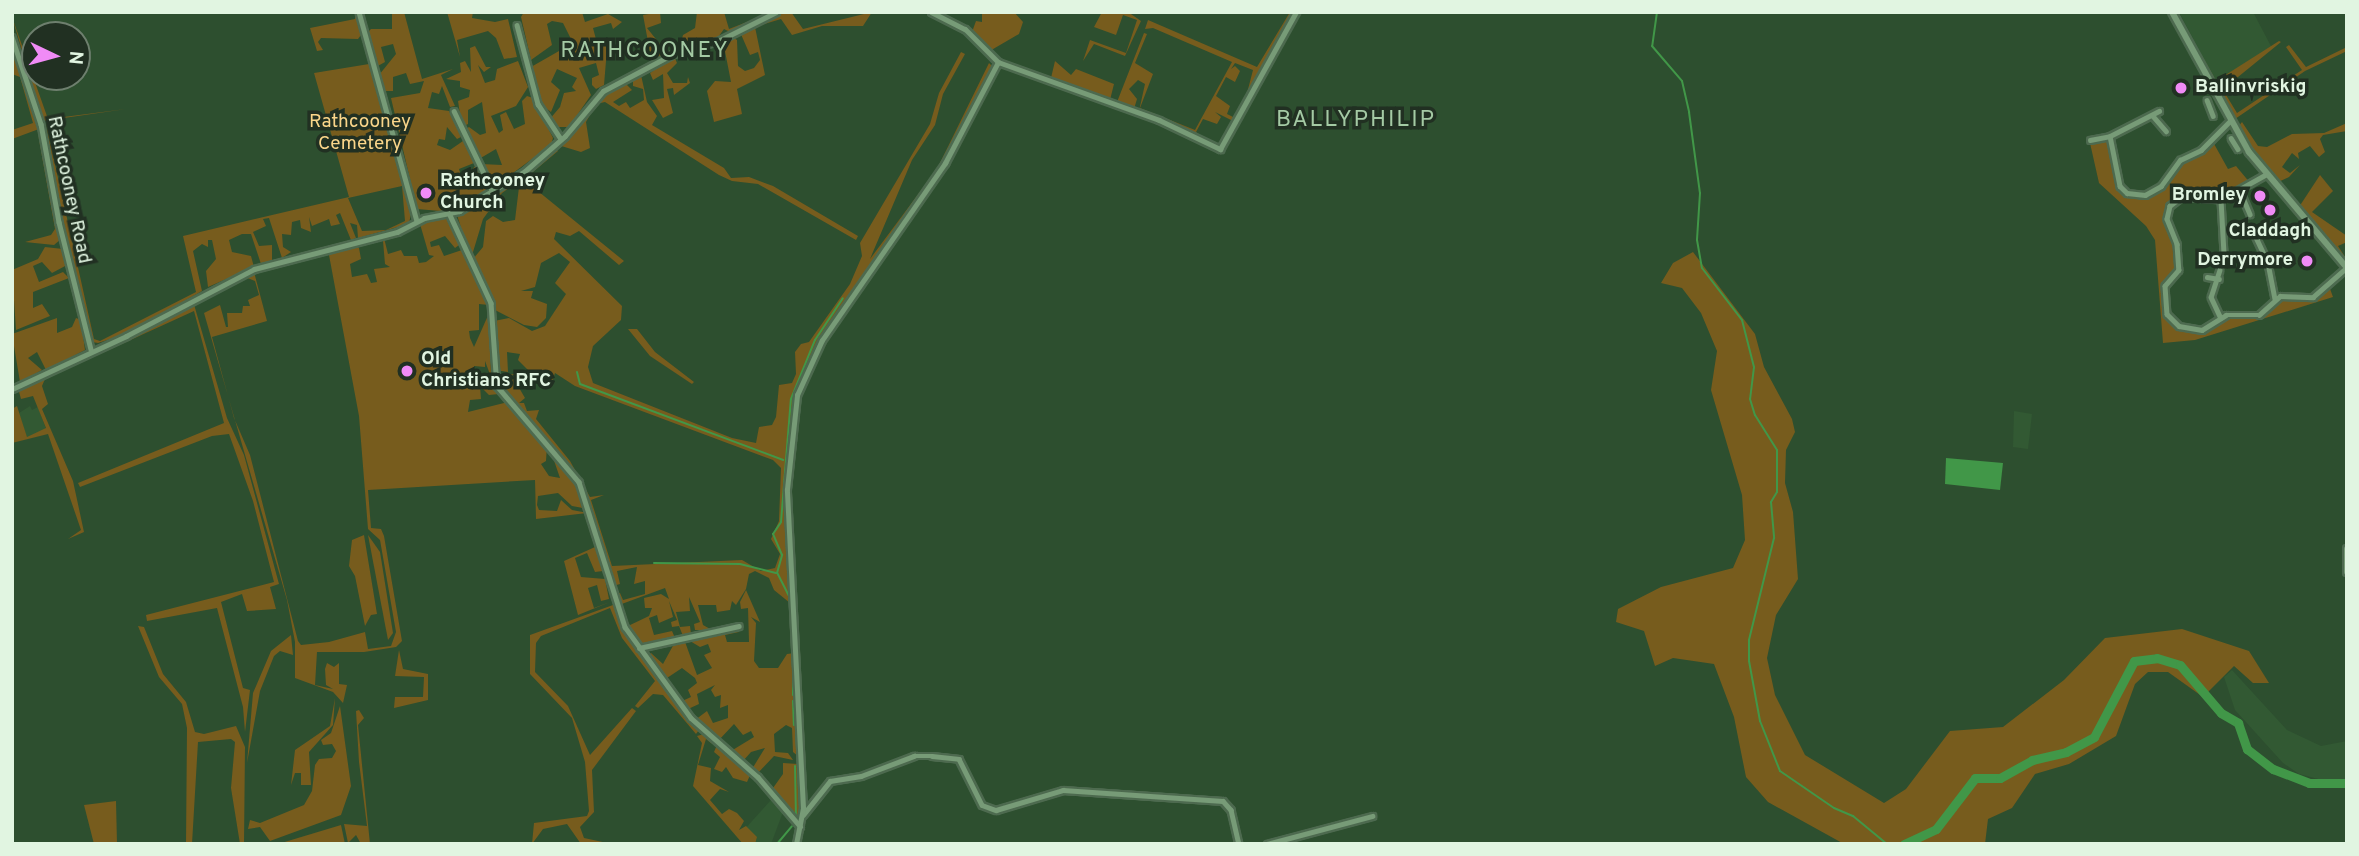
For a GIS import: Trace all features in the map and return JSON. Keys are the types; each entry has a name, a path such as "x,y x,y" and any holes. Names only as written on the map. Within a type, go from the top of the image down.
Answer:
{"main road":[{"path":"2172,12 2222,104 2238,145 2346,268"},
{"path":"2347,549 2347,572"}],"street":[{"path":"359,12 417,221"},
{"path":"12,388 91,349 126,336 258,268 397,232 417,221 450,215 493,192 561,139 603,90 673,54 718,41 776,12"},
{"path":"931,12 965,29 998,62 1159,120 1220,149 1296,12"},
{"path":"517,25 538,104 561,139"},
{"name":"Rathcooney Road","path":"12,37 41,124 59,222 91,349"},
{"path":"796,844 803,815 787,497 797,395 818,347 936,176 998,62"},
{"path":"2207,100 2213,116"},
{"path":"2210,108 2222,104"},
{"path":"454,111 493,192"},
{"path":"2090,140 2110,136 2159,111"},
{"path":"2153,116 2166,131"},
{"path":"2110,136 2120,186 2127,193 2145,195 2161,186 2180,160 2201,150 2230,121"},
{"path":"2231,138 2238,145"},
{"path":"2266,175 2241,193 2221,200 2182,197 2170,206 2167,219 2177,244 2179,270 2169,278 2162,296 2167,314 2186,329 2209,328 2221,318 2259,315 2275,298 2313,297 2346,268"},
{"path":"2241,193 2250,214"},
{"path":"2221,200 2224,253"},
{"path":"450,215 491,303 497,386 579,482 615,602 639,648 691,718 758,777 792,821 801,826"},
{"path":"2255,235 2269,263 2275,298"},
{"path":"2220,270 2211,297 2221,318"},
{"path":"2207,277 2218,279"},
{"path":"639,648 739,626"},
{"path":"803,815 830,780 861,776 914,756 932,756 959,759 982,805 996,810 1063,790 1223,801 1231,810 1239,844"},
{"path":"1267,844 1372,816"}],"shaded area":[{"path":"2179,12 2253,12 2272,48 2216,81"},
{"path":"30,406 32,410 38,407 46,429 27,438 19,413"},
{"path":"2014,411 2032,414 2028,449 2013,447"},
{"path":"1946,458 2003,463 2000,490 1945,484"},
{"path":"2232,670 2287,730 2321,746 2347,741 2347,779 2326,781 2299,774 2283,763 2235,710 2224,677"},
{"path":"771,800 783,812 771,844 748,844 743,831"}],"green space":[{"path":"355,12 361,35 358,39 321,38 318,42 323,50 317,51 310,28 355,19"},
{"path":"392,12 404,12 422,79 453,69 441,75 455,106 450,107 442,86 439,94 432,92 428,108 449,111 461,137 457,139 447,127 445,140 439,139 437,145 450,150 463,141 474,163 459,169 465,186 476,180 471,171 476,165 488,189 452,212 417,209 391,98 420,93 424,81 410,84 406,73 393,77 393,91 385,91 379,75 396,54 393,44 381,47 385,62 376,67 366,34 371,29 392,29"},
{"path":"447,12 473,12 472,18 495,22 508,19 517,57 504,59 496,38 488,31 457,40 460,57"},
{"path":"524,12 582,12 585,22 608,14 622,22 613,29 611,23 593,28 597,43 615,42 615,48 606,61 604,85 596,89 592,85 592,78 599,75 596,63 579,68 591,95 569,127 555,127 549,120 560,107 564,93 576,91 572,87 577,78 557,69 551,82 560,90 551,112 543,106 531,67 573,43 563,23 552,21 547,24 552,45 531,60 521,17"},
{"path":"660,12 661,23 647,28 668,54 652,63 643,15"},
{"path":"697,12 724,12 729,29 772,12 730,32 724,29 716,40 679,50 683,35 695,28"},
{"path":"780,12 791,12 803,29 872,12 863,26 822,26 792,35 781,19 755,27 765,75 737,89 742,114 714,122 707,91 715,81 731,82 723,41 731,36 737,40 738,66 745,71 754,68 760,60 758,52 750,55 740,32"},
{"path":"982,12 1014,12 1023,22 1019,34 988,52 972,32 976,21 982,22"},
{"path":"1102,12 1128,12 1141,21 1125,56 1094,44 1083,61 1090,40 1126,53 1137,20 1123,15 1116,35 1094,27"},
{"path":"1290,12 1294,12 1246,97 1253,70 1235,63 1231,69 1235,66 1240,71 1235,82 1226,77 1216,96 1230,106 1227,114 1235,118 1233,121 1215,112 1221,117 1217,124 1203,119 1196,132 1201,137 1139,111 1145,84 1138,80 1129,89 1137,99 1134,109 1117,102 1144,33 1147,34 1135,63 1153,74 1140,108 1195,130 1232,62 1153,28 1145,29 1148,20 1257,67"},
{"path":"2281,42 2238,77 2220,85 2237,113 2302,70 2286,47 2289,45 2306,67 2347,47 2347,51 2305,71 2235,119 2202,55 2216,81"},
{"path":"12,44 21,81 20,77 12,74"},
{"path":"475,46 486,67 491,67 484,72 478,65 485,83 495,80 497,69 518,61 528,87 516,106 491,116 499,133 503,130 500,115 506,112 514,129 525,124 522,101 527,96 533,98 553,138 551,145 497,185 481,164 502,165 496,149 479,159 464,130 469,127 480,135 486,133 482,102 468,110 468,124 462,127 458,101 469,97 470,90 460,87 460,81 446,79 461,72 460,63 465,61 471,72 470,48"},
{"path":"961,52 965,54 943,94 935,125 912,160 870,259 937,169 989,63 993,67 938,170 820,338 795,395 785,490 790,603 774,590 769,578 755,571 749,574 746,589 736,605 732,601 730,610 717,612 716,605 698,605 703,625 712,630 695,630 694,624 700,622 689,597 690,611 676,612 680,627 690,626 691,634 683,636 679,626 672,627 671,622 677,620 669,601 673,617 659,623 657,615 649,618 654,635 672,631 675,638 640,644 628,626 649,616 652,608 645,608 644,598 661,594 669,599 665,588 619,605 615,594 620,593 623,600 645,594 645,581 634,584 637,567 617,571 620,584 613,586 580,481 499,385 514,379 525,398 519,403 524,403 527,411 539,410 536,419 570,461 590,497 604,495 591,500 612,566 742,560 761,571 775,568 780,554 771,539 779,521 781,468 773,460 575,386 555,373 552,382 535,371 503,377 528,370 518,360 520,354 507,352 508,372 495,370 494,321 509,318 532,331 545,326 566,294 555,283 570,262 559,253 541,263 535,287 521,291 533,291 531,298 547,304 546,318 537,327 524,325 495,310 473,259 483,247 486,221 493,216 503,222 515,220 519,187 516,183 502,193 483,219 473,252 469,253 457,215 514,181 555,148 558,151 528,176 528,183 624,261 619,265 579,231 570,236 556,232 554,239 622,306 621,320 593,346 588,367 593,383 732,438 756,443 759,427 772,425 776,417 779,385 792,383 796,374 795,352 801,344 809,342 850,284 862,256 860,243 930,124 939,93"},
{"path":"674,56 677,63 667,73 673,83 687,83 688,77 690,83 674,95 673,88 667,89 673,113 663,118 652,100 664,98 663,74 653,80 650,73"},
{"path":"1055,61 1071,75 1076,69 1114,84 1110,100 1051,78"},
{"name":"Rathcooney Cemetery","path":"369,64 405,183 411,213 409,224 358,238 357,225 350,223 356,238 351,240 340,213 336,215 340,224 331,226 329,219 312,226 309,217 311,232 301,228 300,220 292,222 291,235 282,234 283,247 291,252 282,258 269,218 263,219 266,226 253,232 259,246 272,245 272,260 261,264 251,234 242,234 229,240 232,252 251,256 254,267 208,287 206,271 216,259 212,240 208,240 208,247 202,244 193,251 202,291 126,334 98,343 92,342 55,186 46,124 94,339 100,341 196,292 183,236 349,197 314,73","holes":["402,186 405,221 386,230 362,231 348,198"]},
{"path":"641,75 647,102 657,116 652,125 724,168 731,178 749,177 773,186 858,236 856,240 758,184 732,181 719,175 605,102 596,104 586,122 590,148 581,152 558,145 596,97 624,82 632,90 613,102 619,106 626,102 630,108 644,100 643,89 633,86 633,78"},
{"path":"24,91 27,91 39,129 12,139 12,130 33,123"},
{"path":"34,91 38,91 48,119 126,109 43,121"},
{"path":"2242,122 2258,146 2267,147 2292,134 2324,133 2347,123 2347,131 2323,135 2320,139 2325,152 2319,157 2310,146 2298,153 2299,159 2292,153 2282,167 2290,173 2300,165 2289,177 2276,183 2238,127"},
{"path":"38,134 61,239 54,245 25,242 51,235 55,229"},
{"path":"2109,139 2117,181 2127,195 2155,193 2179,163 2213,142 2228,169 2236,166 2251,184 2220,198 2180,196 2167,210 2177,244 2179,270 2165,286 2163,303 2167,314 2186,329 2210,328 2226,315 2259,315 2280,298 2306,301 2329,286 2333,297 2195,340 2163,343 2155,240 2146,226 2099,183 2090,143"},
{"path":"2320,175 2333,191 2312,212 2347,236 2347,242 2338,246 2347,260 2299,207"},
{"name":"Old Christians RFC","path":"446,218 459,245 455,248 445,236 430,242 431,247 439,245 444,256 462,250 489,305 479,304 479,330 469,331 474,347 490,311 491,377 485,361 485,367 474,366 475,384 493,384 499,394 489,395 480,386 481,399 470,400 468,412 508,402 547,445 546,461 541,464 549,476 560,478 550,449 575,480 583,508 572,506 558,493 538,496 537,505 539,510 557,511 561,500 572,510 588,513 603,571 595,572 587,553 575,558 581,577 605,579 609,599 601,601 597,585 588,588 594,608 610,602 578,615 564,561 595,547 587,513 536,519 535,480 368,490 371,528 381,529 384,536 402,641 396,647 364,652 317,652 315,685 333,689 326,685 325,669 327,663 334,667 339,663 339,684 347,685 343,703 333,692 295,678 295,642 287,600 235,421 250,455 298,641 301,645 329,642 365,632 368,649 391,646 396,632 380,540 368,529 359,416 329,255 354,245 359,248 361,259 350,264 352,277 367,274 371,283 377,282 374,269 390,267 385,264 383,241 373,241 384,238 388,254 401,250 404,256 417,256 419,263 426,262 434,256 429,255 420,224"},
{"path":"45,247 63,249 67,265 52,273 42,262 33,266 39,282 63,272 69,278 33,292 33,308 42,304 50,316 16,330 12,270 38,259"},
{"path":"1693,252 1755,334 1764,367 1792,419 1795,432 1786,450 1785,483 1793,512 1798,579 1776,615 1767,658 1775,695 1805,755 1884,803 1906,789 1950,731 2003,727 2064,680 2105,638 2182,629 2249,651 2269,683 2253,683 2234,666 2203,697 2168,672 2148,672 2135,684 2116,736 2069,764 2035,774 2012,808 1988,819 1985,844 1844,844 1768,802 1746,777 1734,717 1714,664 1673,658 1655,666 1644,631 1616,622 1618,609 1661,587 1733,568 1745,540 1742,495 1711,390 1717,351 1701,313 1682,288 1661,283 1673,263"},
{"path":"254,272 267,321 212,337 228,397 204,313 220,305 228,327 227,313 242,313 243,306 250,306 248,300 259,295 255,281 245,277"},
{"path":"193,301 227,418 244,455 279,584 270,587 276,609 247,611 242,594 221,602 243,688 250,690 245,732 243,707 217,608 147,621 146,615 274,582 253,501 229,434 212,436 80,487 78,483 224,423 194,311 45,379 42,386 48,404 42,409 73,481 84,532 68,539 81,530 48,434 12,443 12,409 17,406 27,437 46,428 33,396 21,399 18,388"},
{"path":"57,318 57,333 72,327 76,318 81,320 85,350 46,370 37,352 28,358 42,370 20,382 12,334"},
{"path":"628,329 637,329 655,352 694,382 692,384 650,356"},
{"path":"364,535 377,614 371,615 365,626 355,576 349,566 352,540"},
{"path":"368,535 380,552 393,633 388,640"},
{"path":"746,590 760,622 751,617 756,623 754,661 759,668 778,668 787,654 795,653 799,757 793,752 792,728 786,725 774,734 775,752 788,753 793,760 774,756 758,773 773,788 783,774 783,763 798,764 801,810 797,821 752,769 765,748 751,752 743,761 731,751 754,737 751,731 743,735 734,724 718,741 695,720 707,711 713,723 728,718 728,705 720,708 721,695 715,697 711,690 715,685 697,694 699,704 686,710 680,702 691,697 688,690 697,683 695,678 682,668 664,680 647,656 651,653 663,664 675,642 643,649 684,639 697,675 712,668 704,655 711,652 708,644 700,647 690,641 738,628 739,632 725,635 727,642 749,642 748,608 741,609 740,602"},
{"path":"613,605 630,639 699,730 696,734 663,695 653,694 638,708 635,706 655,681 622,638 610,608 541,636 536,643 535,672 568,706 590,755 632,708 636,711 592,770 594,812 580,827 584,838 612,844 581,844 567,824 543,829 532,844 534,823 587,816 589,811 585,762 572,718 530,674 530,635"},
{"path":"138,626 144,627 163,674 186,702 195,732 204,734 236,726 245,747 244,844 240,844 231,788 235,742 231,739 198,742 192,844 186,844 187,728 182,704 159,677"},
{"path":"291,635 293,655 280,651 274,656 260,691 247,763 253,693 271,651"},
{"path":"399,650 403,669 428,674 428,700 394,708 395,697 423,697 424,677 395,676"},
{"path":"335,698 333,725 309,752 311,785 301,785 301,773 295,773 291,785 295,750 330,726"},
{"path":"340,706 351,786 341,815 270,841 260,827 248,829 250,820 260,823 304,805 312,791 315,765 319,759 332,758 336,751 332,744 323,745 321,740 331,733"},
{"path":"359,710 364,718 358,725 370,844 361,844 356,835 348,843 344,824 367,826 359,762 356,711"},
{"path":"704,734 712,744 706,739 698,765 711,768 710,781 729,792 720,789 710,800 722,814 729,809 737,813 744,821 739,830 746,826 757,837 755,844 743,844 693,786 702,743 697,736"},
{"path":"717,745 751,773 747,782 733,778 726,767 722,772 714,769 720,757 714,752"},
{"path":"116,801 117,844 94,844 84,805"},
{"path":"341,825 345,844 278,844"}],"waterway":[{"path":"1657,12 1652,46 1682,81 1689,112 1700,193 1697,240 1702,268 1742,320 1754,367 1750,399 1755,415 1777,450 1777,492 1771,502 1774,538 1749,640 1749,661 1760,721 1780,771 1834,808 1853,816 1887,844"},
{"path":"790,598 777,573 782,555 773,534 781,522 791,399 815,340 843,298"},
{"path":"577,372 580,384 783,460"},
{"path":"654,563 740,564 776,573"},
{"path":"793,655 793,695"},
{"path":"1904,844 1936,829 1975,778 2000,778 2032,760 2066,752 2094,737 2134,661 2157,658 2180,665 2221,713 2238,723 2247,749 2273,769 2309,783 2347,783"},
{"path":"793,701 794,725"},
{"path":"795,766 796,818"},
{"path":"777,844 792,826"}],"place":[{"name":"Ballinvriskig","path":"2181,88"},
{"name":"Rathcooney Church","path":"426,193"},
{"name":"Bromley","path":"2260,196"},
{"name":"Claddagh","path":"2270,210"},
{"name":"Derrymore","path":"2307,261"},
{"name":"Old Christians RFC","path":"407,371"}],"district":[{"name":"RATHCOONEY","path":"645,52"},
{"name":"BALLYPHILIP","path":"1356,121"}]}
